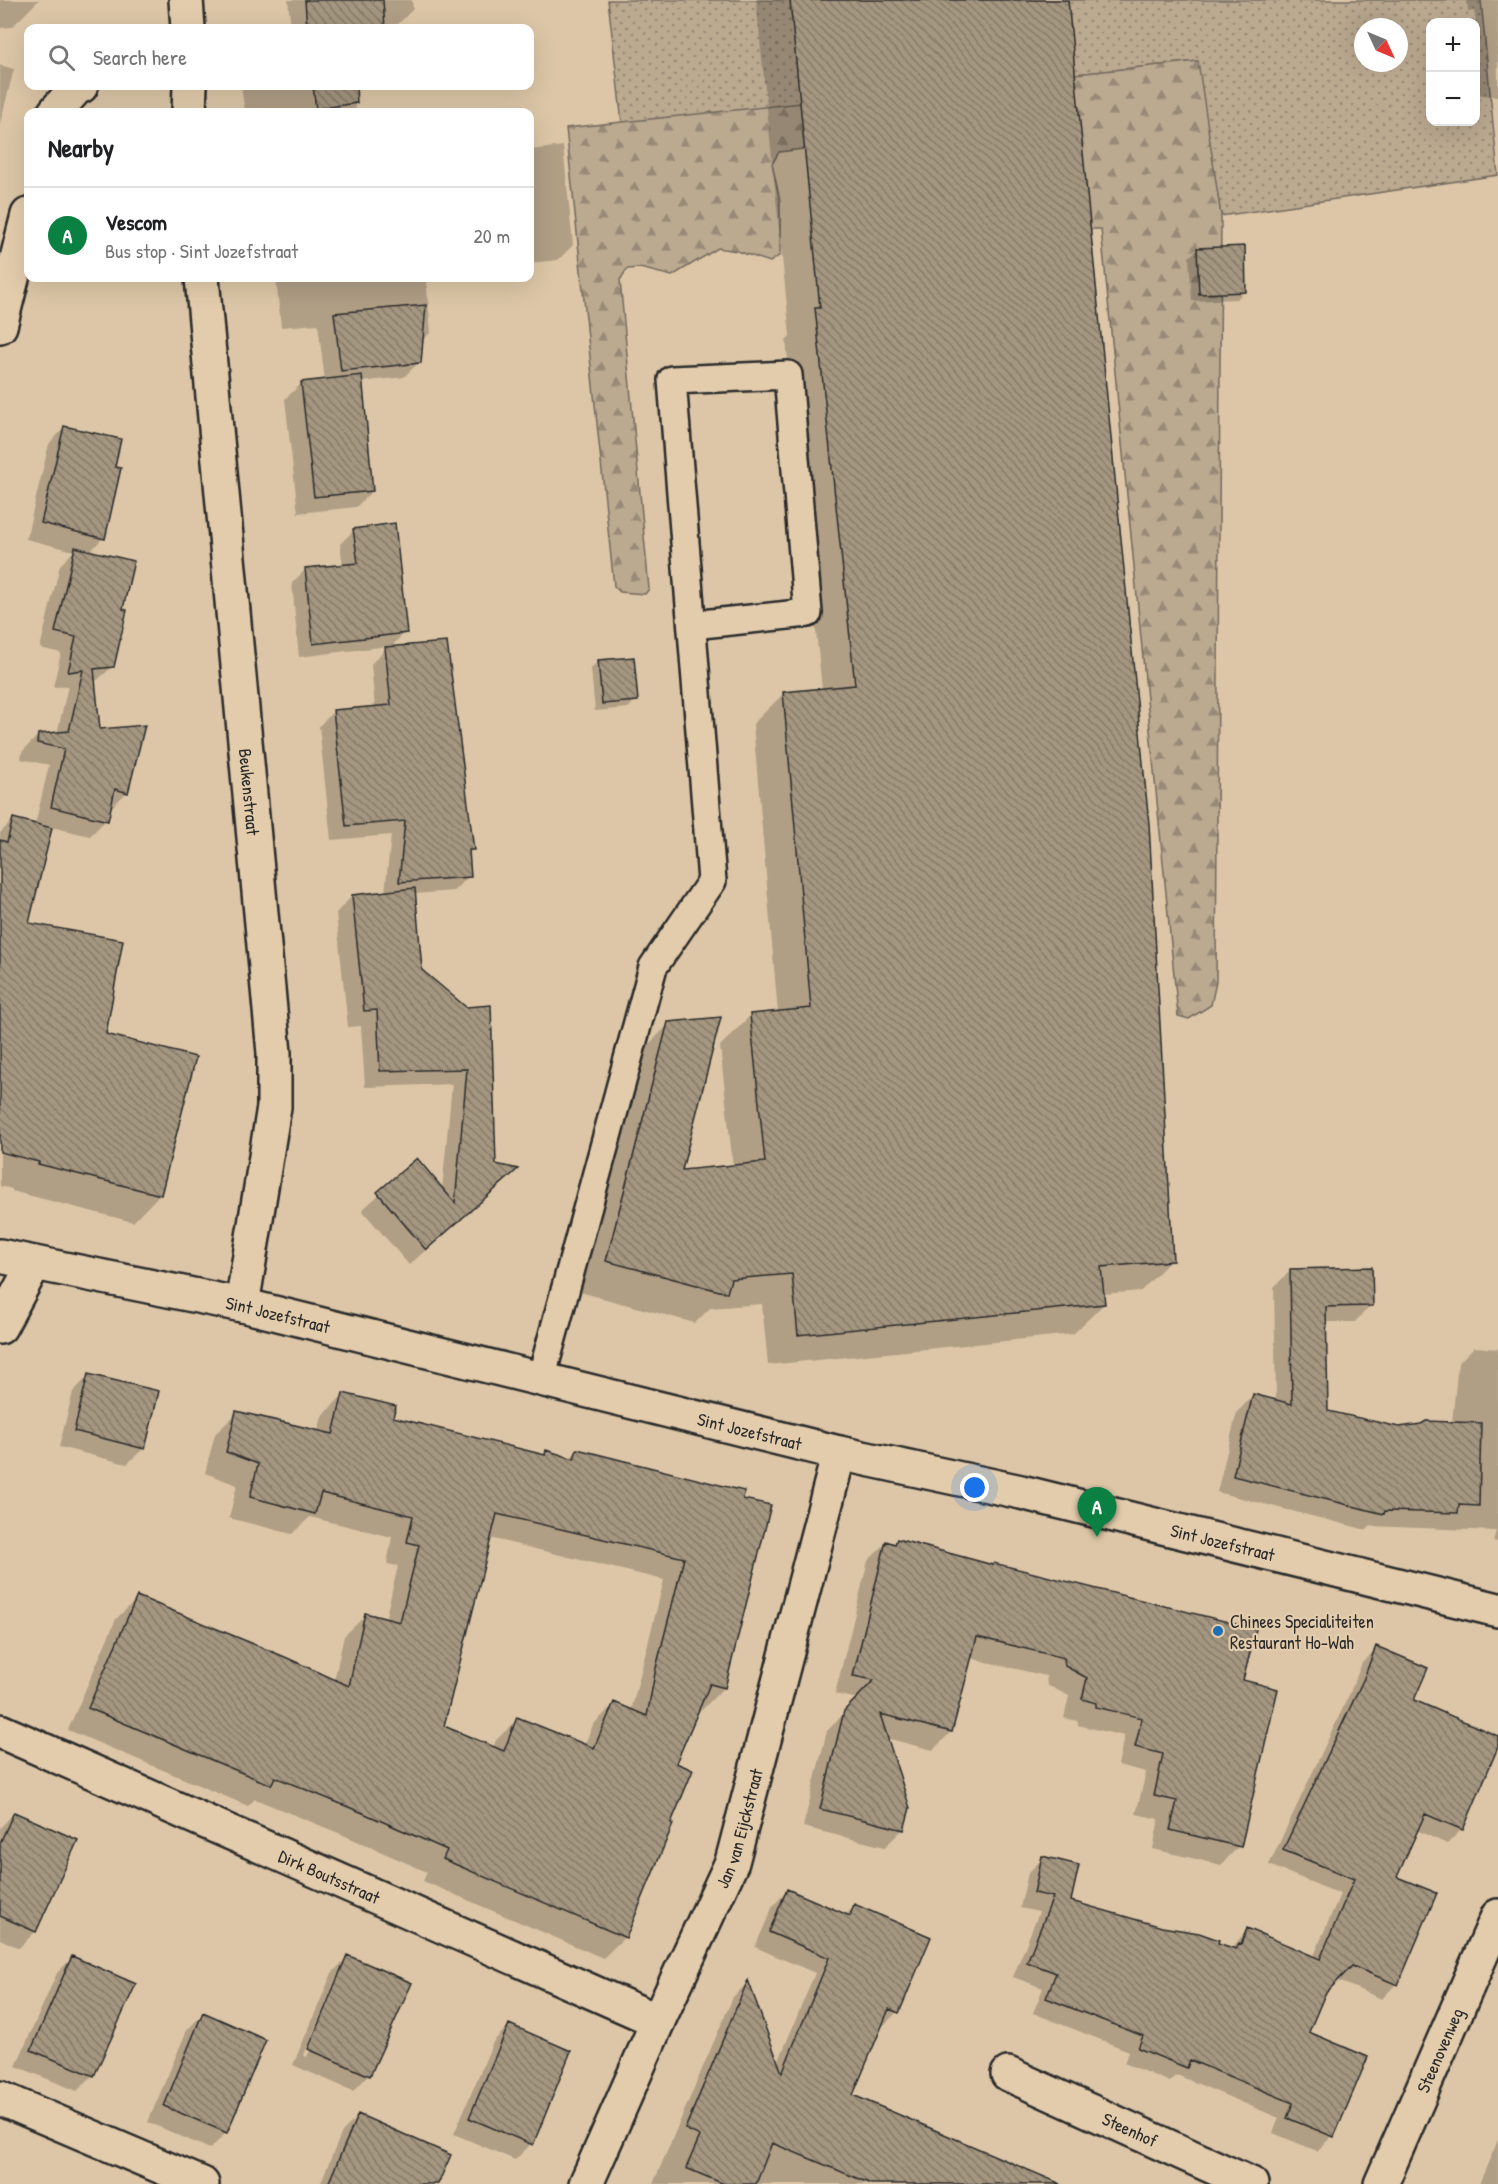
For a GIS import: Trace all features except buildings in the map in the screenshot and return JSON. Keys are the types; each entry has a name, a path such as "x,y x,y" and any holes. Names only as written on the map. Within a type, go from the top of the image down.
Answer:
{"street":[{"path":"186,0 188,24"},
{"path":"59,108 74,90"},
{"path":"189,108 190,90"},
{"path":"0,327 24,231"},
{"name":"Beukenstraat","path":"202,282 274,1053 274,1107 243,1305"},
{"name":"Sint Jozefstraat","path":"0,1256 243,1305 839,1454 1032,1495 1498,1610"},
{"path":"0,1327 34,1264"},
{"name":"Jan van Eijckstraat","path":"586,2184 732,1862 839,1454"},
{"name":"Dirk Boutsstraat","path":"0,1731 658,2021"},
{"name":"Steenovenweg","path":"1381,2184 1498,1916"},
{"name":"Steenhof","path":"1008,2074 1251,2184"},
{"path":"0,2098 202,2184"}],"lane":[{"path":"541,1379 653,967 712,881 672,380 788,375 808,613 692,625"}],"green space":[{"path":"608,0 1481,0 1498,175 1221,216 1197,61 622,123"},
{"path":"1198,61 1221,216 1216,982 1211,1005 1189,1019 1178,1016 1101,229 1041,229 982,127 779,152 772,164 780,201 780,255 770,262 737,251 718,248 672,276 640,268 627,269 620,280 649,589 645,594 620,592 614,586 566,128"}],"place":[{"name":"Vescom","path":"1097,1537"},
{"name":"Chinees Specialiteiten Restaurant Ho-Wah","path":"1218,1631"}]}
